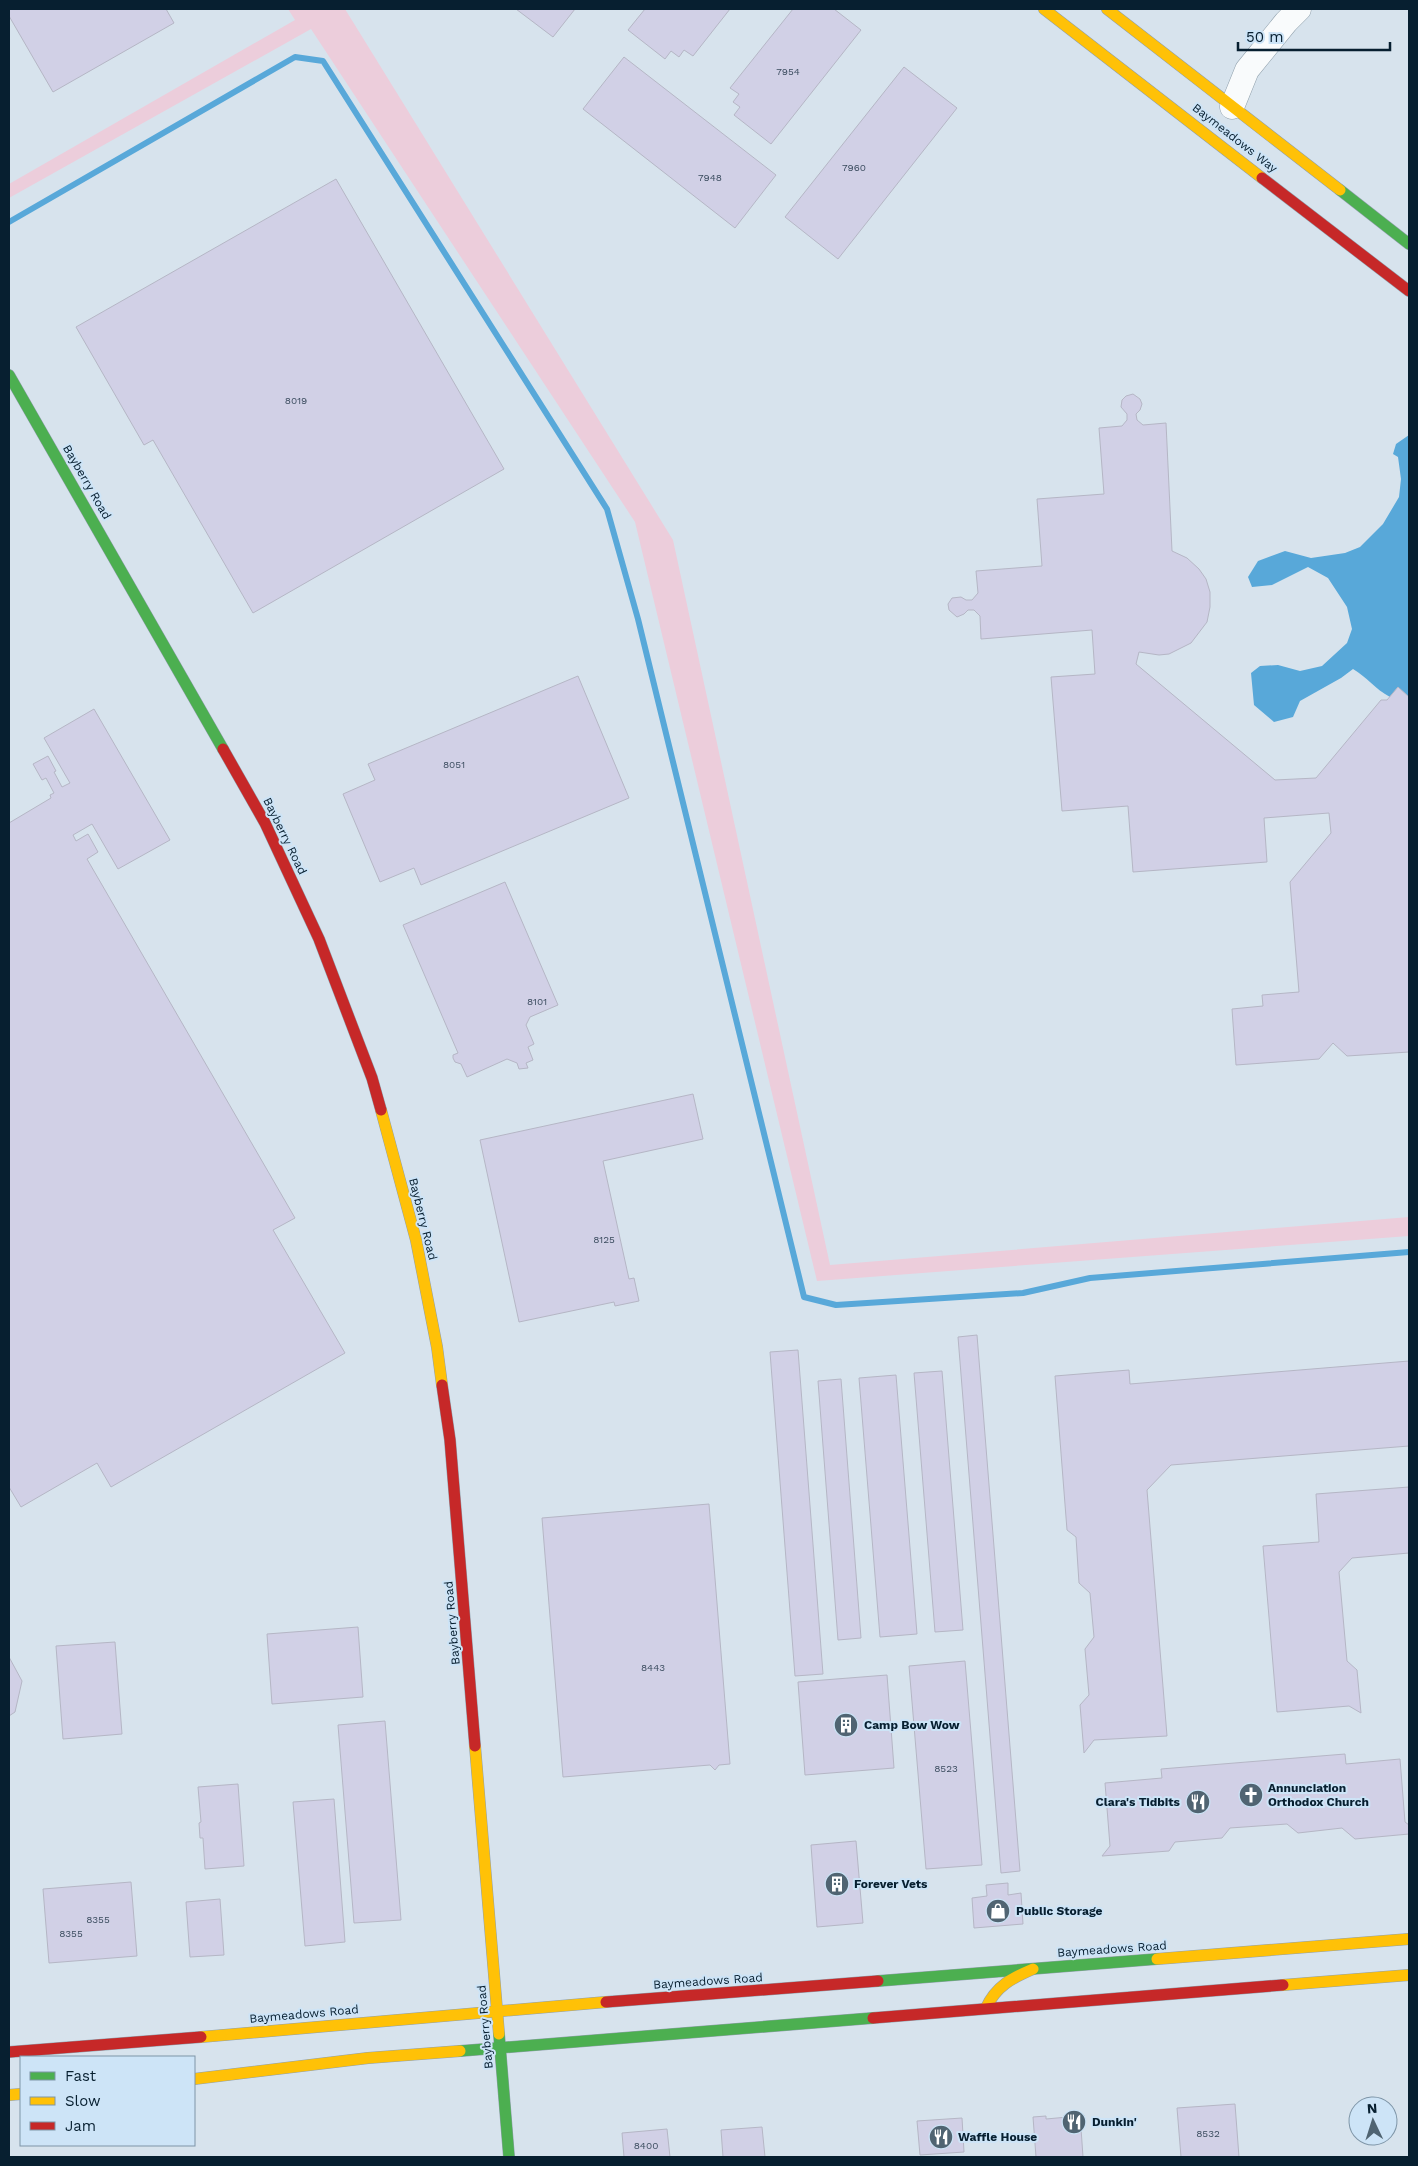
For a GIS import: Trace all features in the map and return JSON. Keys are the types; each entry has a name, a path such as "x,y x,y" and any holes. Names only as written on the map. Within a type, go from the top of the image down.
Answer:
{"street":[{"name":"Baymeadows Way","path":"1044,9 1409,291"},
{"name":"Baymeadows Way","path":"1106,9 1409,244"},
{"path":"1232,106 1247,70 1299,9"},
{"name":"Bayberry Road","path":"9,375 265,823 319,939 372,1078 416,1240 437,1347 450,1440 509,2157"},
{"name":"Baymeadows Road","path":"9,2052 190,2038 497,2010 802,1988 1409,1939"},
{"path":"986,2008 997,1988 1033,1968"},
{"path":"195,2079 368,2058 1409,1975"}],"shaded area":[{"path":"288,9 345,9 673,540 830,1265 1409,1217 1409,1236 817,1281 635,522 311,29 9,198 9,184 295,20"}],"water":[{"path":"1409,435 1409,697 1398,687 1390,697 1353,669 1341,678 1300,701 1293,717 1274,722 1254,705 1251,673 1260,666 1278,665 1300,671 1322,666 1347,643 1352,629 1347,607 1328,578 1308,567 1272,585 1252,587 1248,577 1258,561 1285,551 1311,558 1345,553 1360,547 1383,524 1399,497 1401,479 1398,457 1393,454 1396,444"}],"building":[{"path":"9,9 166,9 174,23 53,92 9,16"},
{"path":"516,9 575,9 553,37"},
{"path":"645,9 730,9 693,56 684,50 679,57 671,51 665,59 628,30"},
{"path":"793,9 834,9 861,30 771,144 734,115 740,107 733,102 739,94 730,88"},
{"path":"624,57 776,175 735,228 583,109"},
{"path":"904,67 957,108 838,259 785,217"},
{"path":"336,179 504,469 253,613 153,440 144,445 76,327"},
{"path":"1133,394 1140,399 1142,404 1136,414 1137,420 1143,425 1166,423 1172,551 1187,558 1199,569 1206,579 1210,592 1207,622 1191,643 1169,654 1159,655 1139,652 1136,664 1275,780 1316,778 1381,700 1387,700 1398,687 1409,697 1409,1052 1347,1056 1333,1043 1319,1059 1236,1065 1232,1009 1263,1006 1262,995 1299,992 1290,882 1331,833 1329,813 1264,818 1267,862 1133,872 1128,806 1062,811 1051,677 1095,674 1092,630 981,639 980,616 974,610 968,610 957,617 949,610 948,604 952,598 961,597 966,600 972,600 978,593 976,571 1042,566 1037,499 1104,494 1099,428 1122,426 1127,420 1127,414 1121,407 1122,400 1126,396"},
{"path":"578,676 629,798 421,885 414,868 380,882 343,794 375,780 368,764"},
{"path":"94,709 170,840 118,869 92,824 73,835 76,841 88,834 98,852 87,859 295,1218 273,1230 345,1353 111,1487 97,1463 21,1507 9,1487 9,823 51,798 50,795 54,793 46,778 42,780 33,764 48,756 62,787 70,783 44,738"},
{"path":"505,882 558,1005 530,1017 526,1025 534,1044 528,1047 533,1060 526,1063 528,1068 519,1069 517,1063 507,1059 467,1077 461,1064 455,1062 453,1058 453,1055 458,1053 403,925"},
{"path":"693,1094 703,1139 603,1161 629,1279 634,1278 639,1301 615,1306 614,1302 519,1322 480,1140"},
{"path":"977,1335 1020,1871 1001,1873 958,1337"},
{"path":"798,1350 823,1674 795,1676 770,1352"},
{"path":"1409,1361 1409,1446 1171,1465 1147,1490 1167,1736 1094,1740 1084,1753 1080,1705 1089,1695 1085,1649 1094,1637 1090,1593 1079,1583 1076,1537 1067,1530 1055,1376 1129,1370 1130,1384"},
{"path":"942,1371 963,1630 935,1632 914,1373"},
{"path":"896,1375 917,1634 880,1637 859,1378"},
{"path":"841,1379 861,1638 838,1640 818,1381"},
{"path":"1409,1487 1409,1553 1352,1558 1339,1572 1347,1661 1357,1670 1361,1713 1349,1706 1277,1712 1263,1546 1319,1542 1316,1494"},
{"path":"709,1504 730,1764 719,1765 715,1770 710,1765 563,1777 542,1518"},
{"path":"358,1627 363,1697 272,1704 267,1634"},
{"path":"115,1642 122,1734 63,1739 56,1646"},
{"path":"9,1657 22,1681 15,1712 9,1716"},
{"path":"965,1661 982,1865 926,1869 909,1666"},
{"name":"Camp Bow Wow","path":"887,1675 894,1768 805,1775 798,1682"},
{"path":"385,1721 401,1920 354,1923 338,1725"},
{"path":"1345,1754 1346,1764 1400,1759 1405,1822 1409,1825 1409,1834 1355,1839 1342,1828 1298,1833 1287,1824 1230,1828 1222,1838 1175,1842 1169,1851 1102,1856 1110,1846 1105,1783 1162,1778 1161,1769"},
{"path":"238,1784 244,1866 205,1869 203,1838 200,1838 199,1823 201,1822 198,1787"},
{"path":"334,1799 345,1942 305,1946 293,1802"},
{"name":"Forever Vets","path":"856,1841 863,1923 817,1927 811,1845"},
{"path":"131,1882 137,1956 49,1963 43,1889"},
{"name":"Public Storage","path":"1008,1883 1008,1895 1021,1893 1023,1924 974,1928 972,1898 987,1896 986,1885"},
{"path":"220,1899 224,1955 190,1957 186,1902"},
{"path":"1235,2104 1239,2157 1181,2157 1177,2108"},
{"path":"1080,2114 1083,2157 1036,2157 1033,2117 1046,2116 1046,2119"},
{"name":"Waffle House","path":"962,2118 964,2152 920,2155 917,2121"},
{"path":"762,2127 765,2157 723,2157 721,2130"},
{"path":"667,2129 670,2157 624,2157 622,2133"}],"waterway":[{"path":"9,222 295,57 323,61 607,509 638,619 804,1297 836,1305 1023,1293 1090,1278 1409,1252"}],"traffic: fast":[{"path":"1340,190 1409,244"},
{"path":"9,375 223,749"},
{"path":"878,1981 1157,1959"},
{"path":"460,2051 873,2018"},
{"path":"499,2034 509,2157"}],"traffic: slow":[{"path":"1044,9 1262,178"},
{"path":"1107,9 1340,190"},
{"path":"381,1110 416,1240 437,1347 442,1385"},
{"path":"475,1746 499,2034"},
{"path":"1157,1959 1409,1939"},
{"path":"986,2008 1000,1988 1033,1969"},
{"path":"1283,1985 1409,1975"},
{"path":"201,2037 606,2002"},
{"path":"195,2079 368,2058 460,2051"},
{"path":"9,2095 20,2094"}],"traffic: jam":[{"path":"1262,178 1409,291"},
{"path":"223,749 265,823 319,939 372,1078 381,1110"},
{"path":"442,1385 450,1440 475,1746"},
{"path":"606,2002 878,1981"},
{"path":"873,2018 1283,1985"},
{"path":"9,2052 201,2037"}],"place":[{"name":"Camp Bow Wow","path":"846,1725"},
{"name":"Annunciation Orthodox Church","path":"1251,1795"},
{"name":"Clara's Tidbits","path":"1198,1802"},
{"name":"Forever Vets","path":"837,1884"},
{"name":"Public Storage","path":"998,1911"},
{"name":"Dunkin'","path":"1074,2122"},
{"name":"Waffle House","path":"941,2137"}]}
